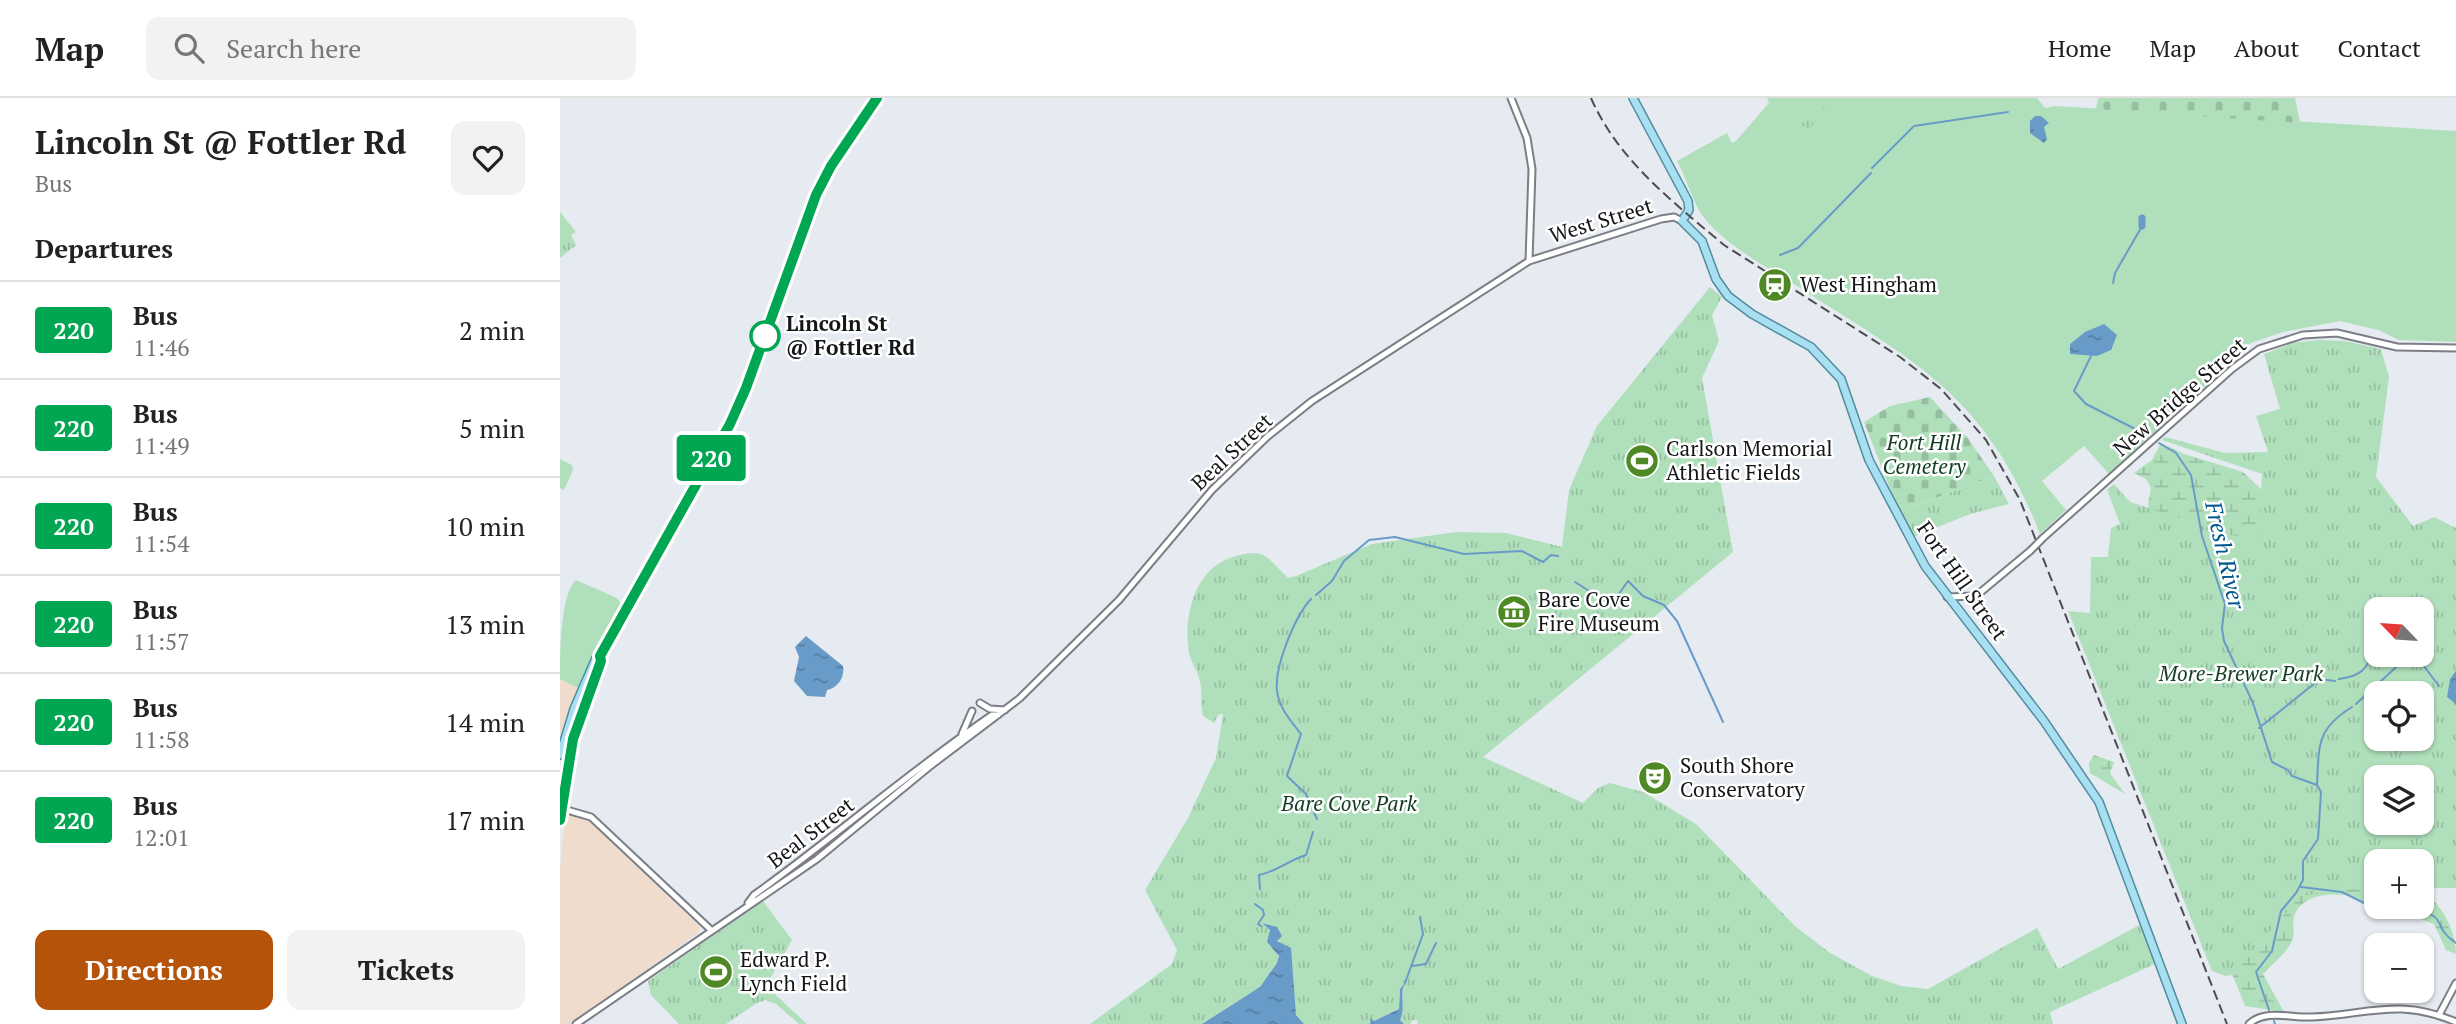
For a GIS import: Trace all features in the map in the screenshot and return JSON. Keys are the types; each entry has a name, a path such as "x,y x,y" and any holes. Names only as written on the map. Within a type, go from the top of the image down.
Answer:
{"main road":[{"path":"560,755 574,709 596,658 600,656 730,424 746,388 816,195 831,166 876,98"},
{"path":"1633,98 1688,201 1689,210 1682,221"},
{"name":"Fort Hill Street","path":"1682,221 1702,241 1716,278 1728,296 1752,314 1811,347 1835,370 1846,389 1879,482 1925,566 2044,721 2099,802 2182,1024"},
{"path":"560,821 573,739 601,661 600,656"}],"street":[{"path":"1511,98 1531,157 1533,194 1528,261"},
{"name":"West Street","path":"1528,261 1591,244 1661,219 1672,217 1682,221"},
{"path":"1529,243 1537,257"},
{"name":"Beal Street","path":"576,1024 817,859 1005,710 1042,678 1119,600 1205,498 1267,438 1329,389 1528,261"},
{"name":"New Bridge Street","path":"1958,611 1968,598 1992,586 2249,354 2298,336 2329,333 2402,347 2456,348"},
{"path":"1947,597 1968,598"},
{"path":"980,703 990,709 1005,710"},
{"path":"960,737 972,711"},
{"name":"Beal Street","path":"746,906 754,895 832,839 960,737 992,715 999,715"},
{"path":"561,808 591,817 712,930"},
{"path":"2438,1015 2456,984"},
{"path":"2249,1024 2266,1016 2315,1017 2386,1008 2438,1015 2456,1022"}],"shaded area":[{"path":"560,679 578,688 560,734"},
{"path":"571,815 589,821 700,927 698,933 570,1024 560,1024 560,871 564,822"}],"green space":[{"path":"1767,98 2037,98 2045,108 2055,106 2456,131 2456,342 2399,340 2378,330 2340,321 2283,332 2251,343 2109,474 2084,446 2042,481 2066,510 2040,534 2019,487 1996,448 1971,415 1943,387 1879,338 1737,248 1701,213 1677,161 1727,133 1732,143 1736,141 1769,103"},
{"path":"1806,98 1813,98 1825,107 1809,130 1792,118"},
{"path":"2098,98 2295,98 2300,123 2096,109"},
{"path":"560,212 576,232 571,235 576,245 560,258"},
{"name":"Bare Cove Park","path":"1710,287 1722,297 1712,315 1719,341 1702,378 1733,552 1483,757 1583,803 1598,788 1610,783 1643,792 1696,824 1796,927 1830,953 1872,976 1901,986 1928,989 2037,928 2058,969 2143,923 2157,963 2050,1012 2053,1024 1417,1024 1418,1021 1413,1020 1410,1024 1404,1024 1400,1020 1404,985 1400,989 1399,1009 1374,1021 1372,1019 1370,1024 1304,1024 1296,1015 1291,978 1273,926 1262,923 1270,930 1279,958 1277,963 1260,987 1202,1024 1090,1024 1172,964 1177,950 1145,890 1188,818 1216,758 1223,714 1219,714 1214,723 1203,716 1200,683 1190,656 1188,639 1194,596 1209,572 1233,557 1252,553 1269,559 1288,578 1372,544 1456,532 1506,533 1562,547 1569,490 1597,426"},
{"name":"More-Brewer Park","path":"2317,340 2345,341 2381,349 2389,377 2376,477 2413,526 2434,517 2456,528 2456,888 2434,888 2434,849 2364,849 2364,888 2300,896 2240,966 2241,973 2226,976 2212,971 2068,611 2090,613 2091,557 2108,557 2111,528 2120,524 2107,490 2114,484 2130,502 2231,535 2259,538 2262,474 2162,440 2165,437 2225,453 2268,452 2256,416 2280,409 2264,354 2293,343"},
{"name":"Fort Hill Cemetery","path":"1930,397 1967,437 1994,476 1899,512 1864,422 1890,406"},
{"path":"2161,443 2184,454 2243,472 2265,493 2360,881 2364,885 2364,904 2350,897 2322,895 2303,903 2299,908 2294,917 2293,938 2289,946 2263,974 2284,1012 2245,1006 2231,971 2148,504 2151,488 2146,479 2134,473 2152,460"},
{"path":"560,459 572,465 573,470 564,490 560,488"},
{"path":"1994,476 2009,504 1970,514 1913,537 1899,512"},
{"path":"576,580 617,598 621,604 578,688 560,679 564,611 571,587"},
{"path":"2094,755 2114,762 2110,773 2125,794 2090,773 2089,763"},
{"name":"Edward P. Lynch Field","path":"763,901 792,940 766,986 807,1024 799,1024 776,1004 765,1000 726,1024 679,1024 651,995 648,981"},
{"path":"2434,902 2453,933 2456,954 2446,950 2434,924 2421,919 2434,919"}],"water":[{"path":"2035,116 2041,116 2049,123 2044,127 2047,139 2044,143 2030,133 2030,121"},
{"path":"2104,324 2117,335 2111,350 2097,356 2070,354 2070,344 2085,332"},
{"path":"806,636 843,666 840,681 827,690 825,697 807,696 794,681 799,657 795,647"},
{"path":"2456,671 2456,704 2447,697 2450,679"},
{"path":"1262,923 1277,927 1282,936 1277,941 1291,948 1296,1015 1304,1024 1202,1024 1260,987 1277,963 1279,956 1267,942 1270,930"},
{"path":"1405,983 1400,1020 1404,1024 1370,1024 1371,1018 1374,1021 1399,1009 1400,989"}],"waterway":[{"path":"1872,168 1914,126 2008,112"},
{"path":"1780,255 1798,248 1871,173"},
{"path":"2142,218 2142,226"},
{"path":"2113,283 2115,273 2141,228"},
{"name":"Fresh River","path":"2091,356 2074,391 2086,404 2145,434"},
{"name":"Fresh River","path":"2159,443 2176,453 2191,475 2202,536 2225,604 2222,628 2224,641 2253,703 2272,762 2288,770 2292,776 2317,785 2321,792 2318,839 2303,861 2303,880 2281,911 2272,951 2256,972 2269,1010"},
{"path":"1316,595 1332,581 1344,561 1369,540 1395,537 1464,554 1522,551 1543,562 1551,555 1558,556"},
{"path":"1575,582 1611,605 1628,581 1643,596 1664,605 1677,621 1723,722"},
{"path":"1311,599 1287,642 1279,669 1277,691 1283,709 1301,734 1287,776 1306,794 1317,819"},
{"path":"2339,679 2353,676 2365,667"},
{"path":"2356,704 2396,667"},
{"path":"2425,667 2439,686"},
{"path":"2259,728 2320,679 2335,681"},
{"path":"2317,785 2319,749 2326,731 2340,715 2352,707"},
{"path":"1260,889 1259,875 1306,855 1313,832"},
{"path":"2301,887 2342,892 2364,903"},
{"path":"1255,904 1263,910 1264,915 1258,924 1261,926"},
{"path":"2434,916 2443,931 2456,943"},
{"path":"1405,983 1423,934 1420,917"},
{"path":"1412,966 1426,964 1436,943"}],"railway":[{"path":"1591,98 1616,141 1648,179 1686,213 1724,245 1900,357 1941,389 1986,440 2020,500 2227,1024"}],"bus line":[{"name":"220","path":"560,820 563,788 573,739 601,661 600,656 730,424 772,319 816,195 831,166 877,98"}],"place":[{"name":"West Hingham","path":"1775,285"},
{"name":"Lincoln St @ Fottler Rd","path":"765,336"},
{"name":"Carlson Memorial Athletic Fields","path":"1642,461"},
{"name":"Bare Cove Fire Museum","path":"1514,612"},
{"name":"South Shore Conservatory","path":"1655,778"},
{"name":"Edward P. Lynch Field","path":"716,972"}]}
